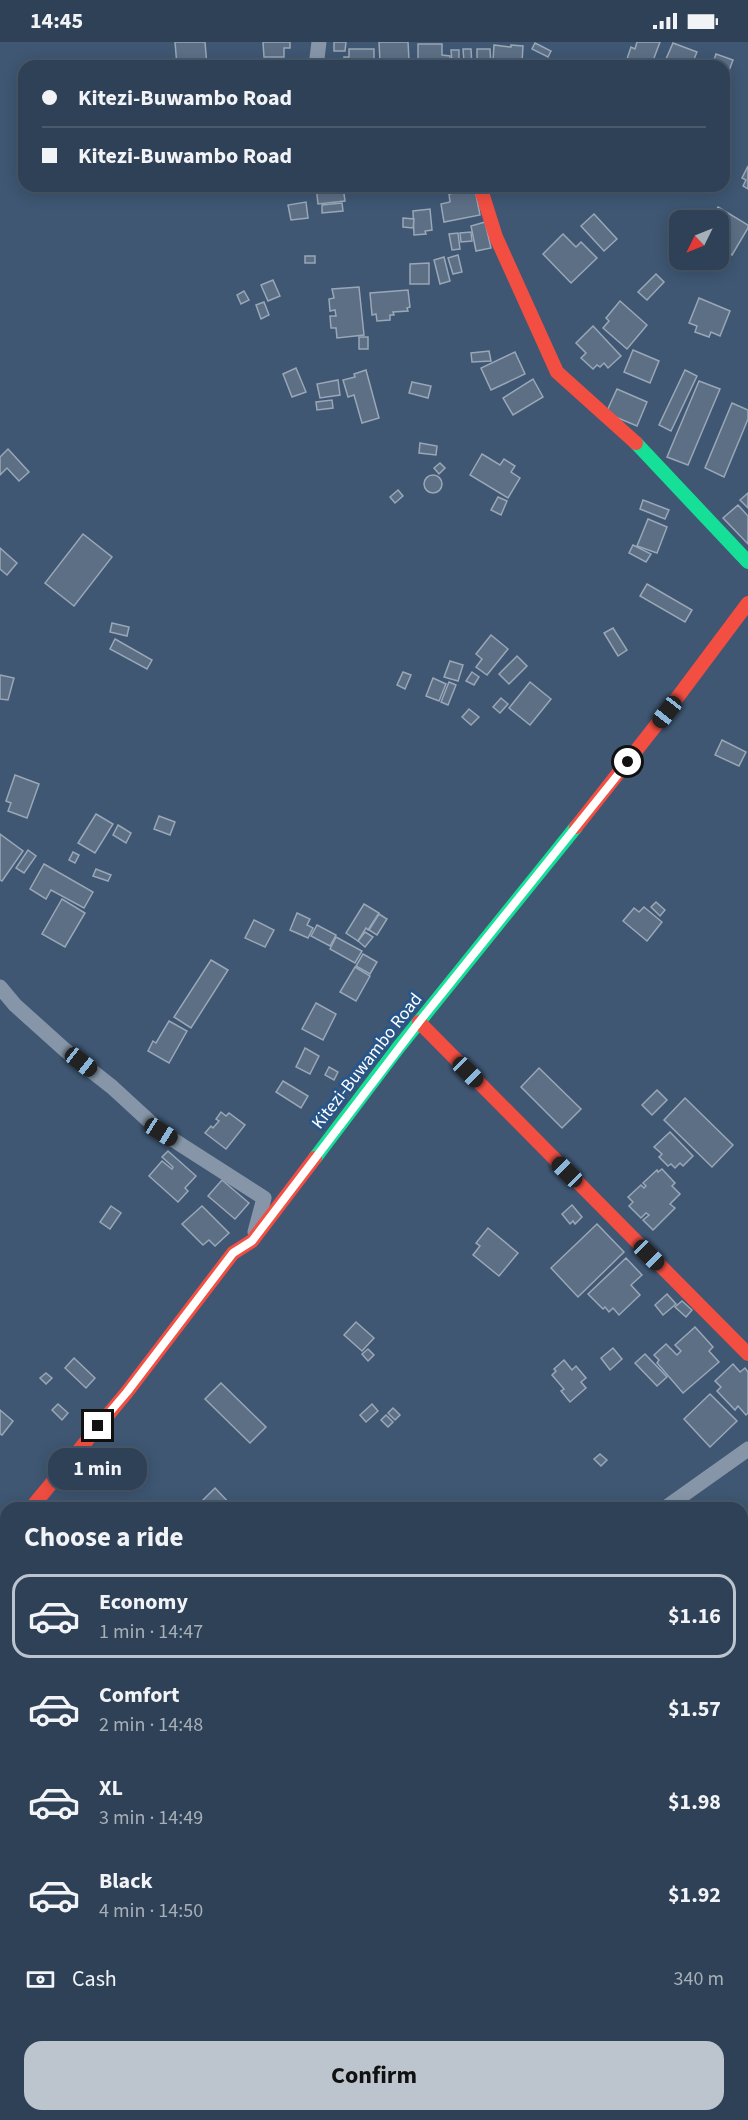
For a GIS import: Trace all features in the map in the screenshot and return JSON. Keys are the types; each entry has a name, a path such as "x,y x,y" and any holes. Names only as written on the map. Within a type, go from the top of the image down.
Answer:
{"street":[{"path":"317,60 319,42"},
{"path":"482,192 496,237 557,372 646,452 748,562"},
{"name":"Kitezi-Buwambo Road","path":"36,1502 127,1392 233,1253 252,1241 419,1022 693,679 748,603"},
{"path":"0,987 15,1005 161,1132 264,1198 252,1241"},
{"path":"419,1022 748,1354"},
{"path":"673,1502 748,1449"}],"building":[{"path":"175,42 205,42 206,60 176,60"},
{"path":"263,42 290,42 290,48 284,48 284,57 264,57"},
{"path":"334,42 346,42 345,51 334,51"},
{"path":"379,42 408,42 409,60 380,60"},
{"path":"637,42 660,42 653,60 627,59 631,47 635,49"},
{"path":"535,43 551,51 548,57 532,49"},
{"path":"673,43 697,52 694,60 666,59"},
{"path":"418,44 442,44 442,55 450,56 450,60 418,60"},
{"path":"494,45 523,46 522,60 493,60"},
{"path":"349,49 374,49 374,60 344,60 344,57 349,57"},
{"path":"463,49 471,49 472,60 464,60"},
{"path":"477,49 490,49 491,60 477,60"},
{"path":"451,50 459,50 459,60 452,60"},
{"path":"716,54 733,60 730,68 730,60 714,60"},
{"path":"748,166 748,189 743,186 746,180 742,178"},
{"path":"317,192 344,192 345,201 318,204"},
{"path":"476,192 480,215 444,222 441,204 450,202 449,194"},
{"path":"306,202 308,218 291,220 288,205"},
{"path":"342,203 343,211 322,213 322,205"},
{"path":"430,209 432,230 425,231 426,234 414,235 413,211"},
{"path":"594,214 617,239 604,251 581,226"},
{"path":"729,214 748,225 732,255 729,253"},
{"path":"403,218 414,219 413,228 403,227"},
{"path":"485,222 491,248 476,251 471,226"},
{"path":"471,232 472,241 461,242 460,233"},
{"path":"458,233 460,249 452,250 449,234"},
{"path":"563,234 576,247 581,242 597,258 571,283 543,254"},
{"path":"458,255 462,272 453,274 448,258"},
{"path":"305,256 315,256 315,263 305,263"},
{"path":"444,257 450,281 440,284 434,260"},
{"path":"429,263 429,284 410,284 410,264"},
{"path":"656,274 664,282 647,300 638,292"},
{"path":"273,280 280,296 268,301 261,285"},
{"path":"359,287 364,335 337,338 336,328 331,328 330,316 336,316 335,310 330,311 329,299 334,298 332,289"},
{"path":"408,290 410,307 407,308 408,311 393,312 394,315 390,315 390,320 377,321 376,314 372,315 370,293"},
{"path":"244,291 249,300 241,304 237,295"},
{"path":"699,298 730,311 720,336 711,332 709,337 695,332 697,326 689,323"},
{"path":"620,301 647,325 627,349 603,328 609,321 606,318"},
{"path":"264,302 269,315 261,319 256,305"},
{"path":"593,326 621,356 608,368 604,363 593,369 581,358 586,353 576,343"},
{"path":"359,337 368,337 368,349 359,349"},
{"path":"633,350 659,361 650,383 624,372"},
{"path":"489,351 491,361 472,362 471,353"},
{"path":"515,352 525,374 491,390 481,368"},
{"path":"296,368 306,392 292,397 283,374"},
{"path":"366,370 379,418 362,423 354,395 348,397 343,380 355,377 354,374"},
{"path":"685,370 697,376 671,431 659,425"},
{"path":"533,379 543,397 513,415 503,398"},
{"path":"338,380 340,395 320,398 317,384"},
{"path":"699,381 720,389 688,465 667,457"},
{"path":"412,382 431,386 428,398 409,393"},
{"path":"617,389 647,402 637,426 606,413"},
{"path":"332,400 333,408 317,410 316,402"},
{"path":"732,403 748,410 748,419 724,477 705,468"},
{"path":"420,443 437,446 436,455 419,453"},
{"path":"8,449 29,472 19,481 7,468 0,475 0,457"},
{"path":"482,454 500,465 504,459 515,466 511,472 520,478 508,498 470,475"},
{"path":"440,463 445,468 439,474 434,468"},
{"path":"433,475 439,478 442,484 439,490 433,493 427,490 424,484 427,478"},
{"path":"398,490 403,496 395,503 390,497"},
{"path":"748,493 748,508 740,500"},
{"path":"498,497 507,501 501,515 491,510"},
{"path":"643,500 669,510 665,519 640,509"},
{"path":"738,505 748,516 748,544 723,518"},
{"path":"648,519 667,527 657,553 637,546"},
{"path":"83,534 112,557 74,606 45,583"},
{"path":"633,545 651,554 646,562 629,553"},
{"path":"0,548 17,563 7,575 0,569"},
{"path":"647,584 692,610 685,622 640,596"},
{"path":"112,623 129,627 127,636 110,632"},
{"path":"613,628 627,650 618,656 604,633"},
{"path":"491,635 508,649 487,675 476,667 482,659 476,654"},
{"path":"115,639 152,660 147,669 110,649"},
{"path":"517,656 527,666 509,684 499,674"},
{"path":"450,661 463,665 458,681 444,677"},
{"path":"403,672 411,675 405,689 397,685"},
{"path":"472,672 479,677 474,685 466,681"},
{"path":"0,675 14,678 8,700 0,699"},
{"path":"433,678 446,684 439,701 426,696"},
{"path":"449,682 456,685 448,705 441,702"},
{"path":"530,682 551,699 530,725 509,708"},
{"path":"501,698 508,704 500,713 493,707"},
{"path":"469,709 479,717 471,725 462,717"},
{"path":"722,740 746,752 739,766 715,755"},
{"path":"15,775 39,784 27,818 8,811 11,803 6,801"},
{"path":"96,814 113,824 95,853 78,843"},
{"path":"159,816 175,822 170,835 154,829"},
{"path":"118,825 131,833 126,843 113,835"},
{"path":"0,834 23,851 2,881 0,880"},
{"path":"28,850 36,856 24,873 16,868"},
{"path":"73,852 79,855 75,863 69,860"},
{"path":"44,864 93,892 84,908 51,890 46,899 30,889"},
{"path":"96,869 111,875 108,881 93,876"},
{"path":"62,899 85,913 65,947 42,934"},
{"path":"656,902 665,910 660,916 651,907"},
{"path":"364,904 379,913 358,941 346,933"},
{"path":"644,907 662,922 647,941 623,921 634,908 639,912"},
{"path":"297,913 310,919 307,925 313,928 308,938 290,930"},
{"path":"379,914 387,919 377,935 369,930"},
{"path":"254,920 274,930 265,947 245,938"},
{"path":"317,925 336,935 330,946 311,936"},
{"path":"365,932 373,937 365,947 358,941"},
{"path":"336,937 362,951 355,963 330,949"},
{"path":"363,954 377,962 370,974 356,966"},
{"path":"211,960 228,970 191,1028 174,1017"},
{"path":"355,967 370,976 356,1001 340,992"},
{"path":"316,1003 336,1014 323,1040 302,1029"},
{"path":"169,1021 187,1031 169,1063 148,1051 153,1041 156,1043"},
{"path":"305,1048 319,1056 310,1074 296,1067"},
{"path":"329,1067 338,1072 334,1080 325,1075"},
{"path":"539,1068 581,1109 562,1128 521,1087"},
{"path":"283,1081 308,1096 301,1108 276,1092"},
{"path":"657,1090 667,1100 652,1115 642,1105"},
{"path":"685,1098 733,1145 712,1167 664,1120"},
{"path":"221,1112 226,1116 229,1113 245,1125 226,1149 205,1133 219,1121 216,1119"},
{"path":"670,1132 693,1156 683,1166 680,1163 675,1168 671,1164 668,1166 659,1157 662,1154 654,1147"},
{"path":"168,1151 196,1176 185,1188 188,1191 178,1202 149,1176 162,1161 172,1169 173,1167 162,1157"},
{"path":"662,1169 675,1183 672,1186 680,1194 670,1204 675,1208 653,1230 643,1220 649,1215 646,1213 641,1218 629,1206 633,1202 628,1197 641,1185 644,1188 646,1186 643,1183 657,1170 658,1172"},
{"path":"222,1180 249,1203 235,1219 208,1196"},
{"path":"572,1205 582,1217 575,1224 573,1221 570,1224 562,1214"},
{"path":"111,1206 121,1213 110,1229 100,1222"},
{"path":"202,1206 229,1233 215,1246 209,1240 203,1245 182,1224"},
{"path":"597,1224 624,1252 578,1297 551,1268"},
{"path":"488,1228 518,1253 499,1276 473,1255 480,1246 476,1243"},
{"path":"626,1258 642,1275 631,1285 640,1295 619,1315 613,1308 609,1312 605,1307 603,1309 588,1294"},
{"path":"667,1294 676,1304 663,1315 655,1305"},
{"path":"682,1301 692,1310 686,1317 675,1307"},
{"path":"356,1322 374,1338 362,1351 344,1335"},
{"path":"695,1327 713,1347 709,1351 719,1362 683,1393 657,1363 659,1360 654,1355 666,1344 677,1355 681,1351 675,1345"},
{"path":"613,1348 622,1359 610,1370 601,1358"},
{"path":"368,1349 374,1355 368,1361 362,1354"},
{"path":"645,1354 667,1377 657,1386 635,1363"},
{"path":"74,1358 95,1378 86,1388 65,1368"},
{"path":"564,1360 572,1370 576,1366 586,1378 581,1382 586,1388 570,1402 561,1391 564,1389 552,1375 556,1371 554,1369"},
{"path":"733,1364 740,1372 745,1368 748,1372 748,1413 746,1415 738,1406 735,1410 717,1391 721,1387 715,1381"},
{"path":"46,1373 52,1378 46,1384 40,1378"},
{"path":"221,1383 266,1427 250,1443 205,1399"},
{"path":"710,1394 737,1421 710,1447 684,1419"},
{"path":"58,1404 68,1413 62,1420 52,1410"},
{"path":"372,1404 378,1411 366,1422 360,1415"},
{"path":"393,1408 400,1415 395,1420 388,1413"},
{"path":"0,1410 13,1421 2,1435 0,1434"},
{"path":"386,1415 393,1422 388,1427 381,1420"},
{"path":"600,1454 607,1460 601,1466 594,1459"},
{"path":"215,1488 228,1502 203,1502"}],"traffic: fast":[{"path":"636,443 748,562"},
{"path":"315,1158 398,1048 576,827"}],"traffic: jam":[{"path":"482,192 496,237 557,372 636,443"},
{"path":"576,827 748,603"},
{"path":"419,1022 748,1354"},
{"path":"36,1502 127,1392 233,1253 252,1241 315,1158"}],"route":[{"path":"98,1426 127,1392 233,1253 252,1241 419,1022 628,762"}]}
